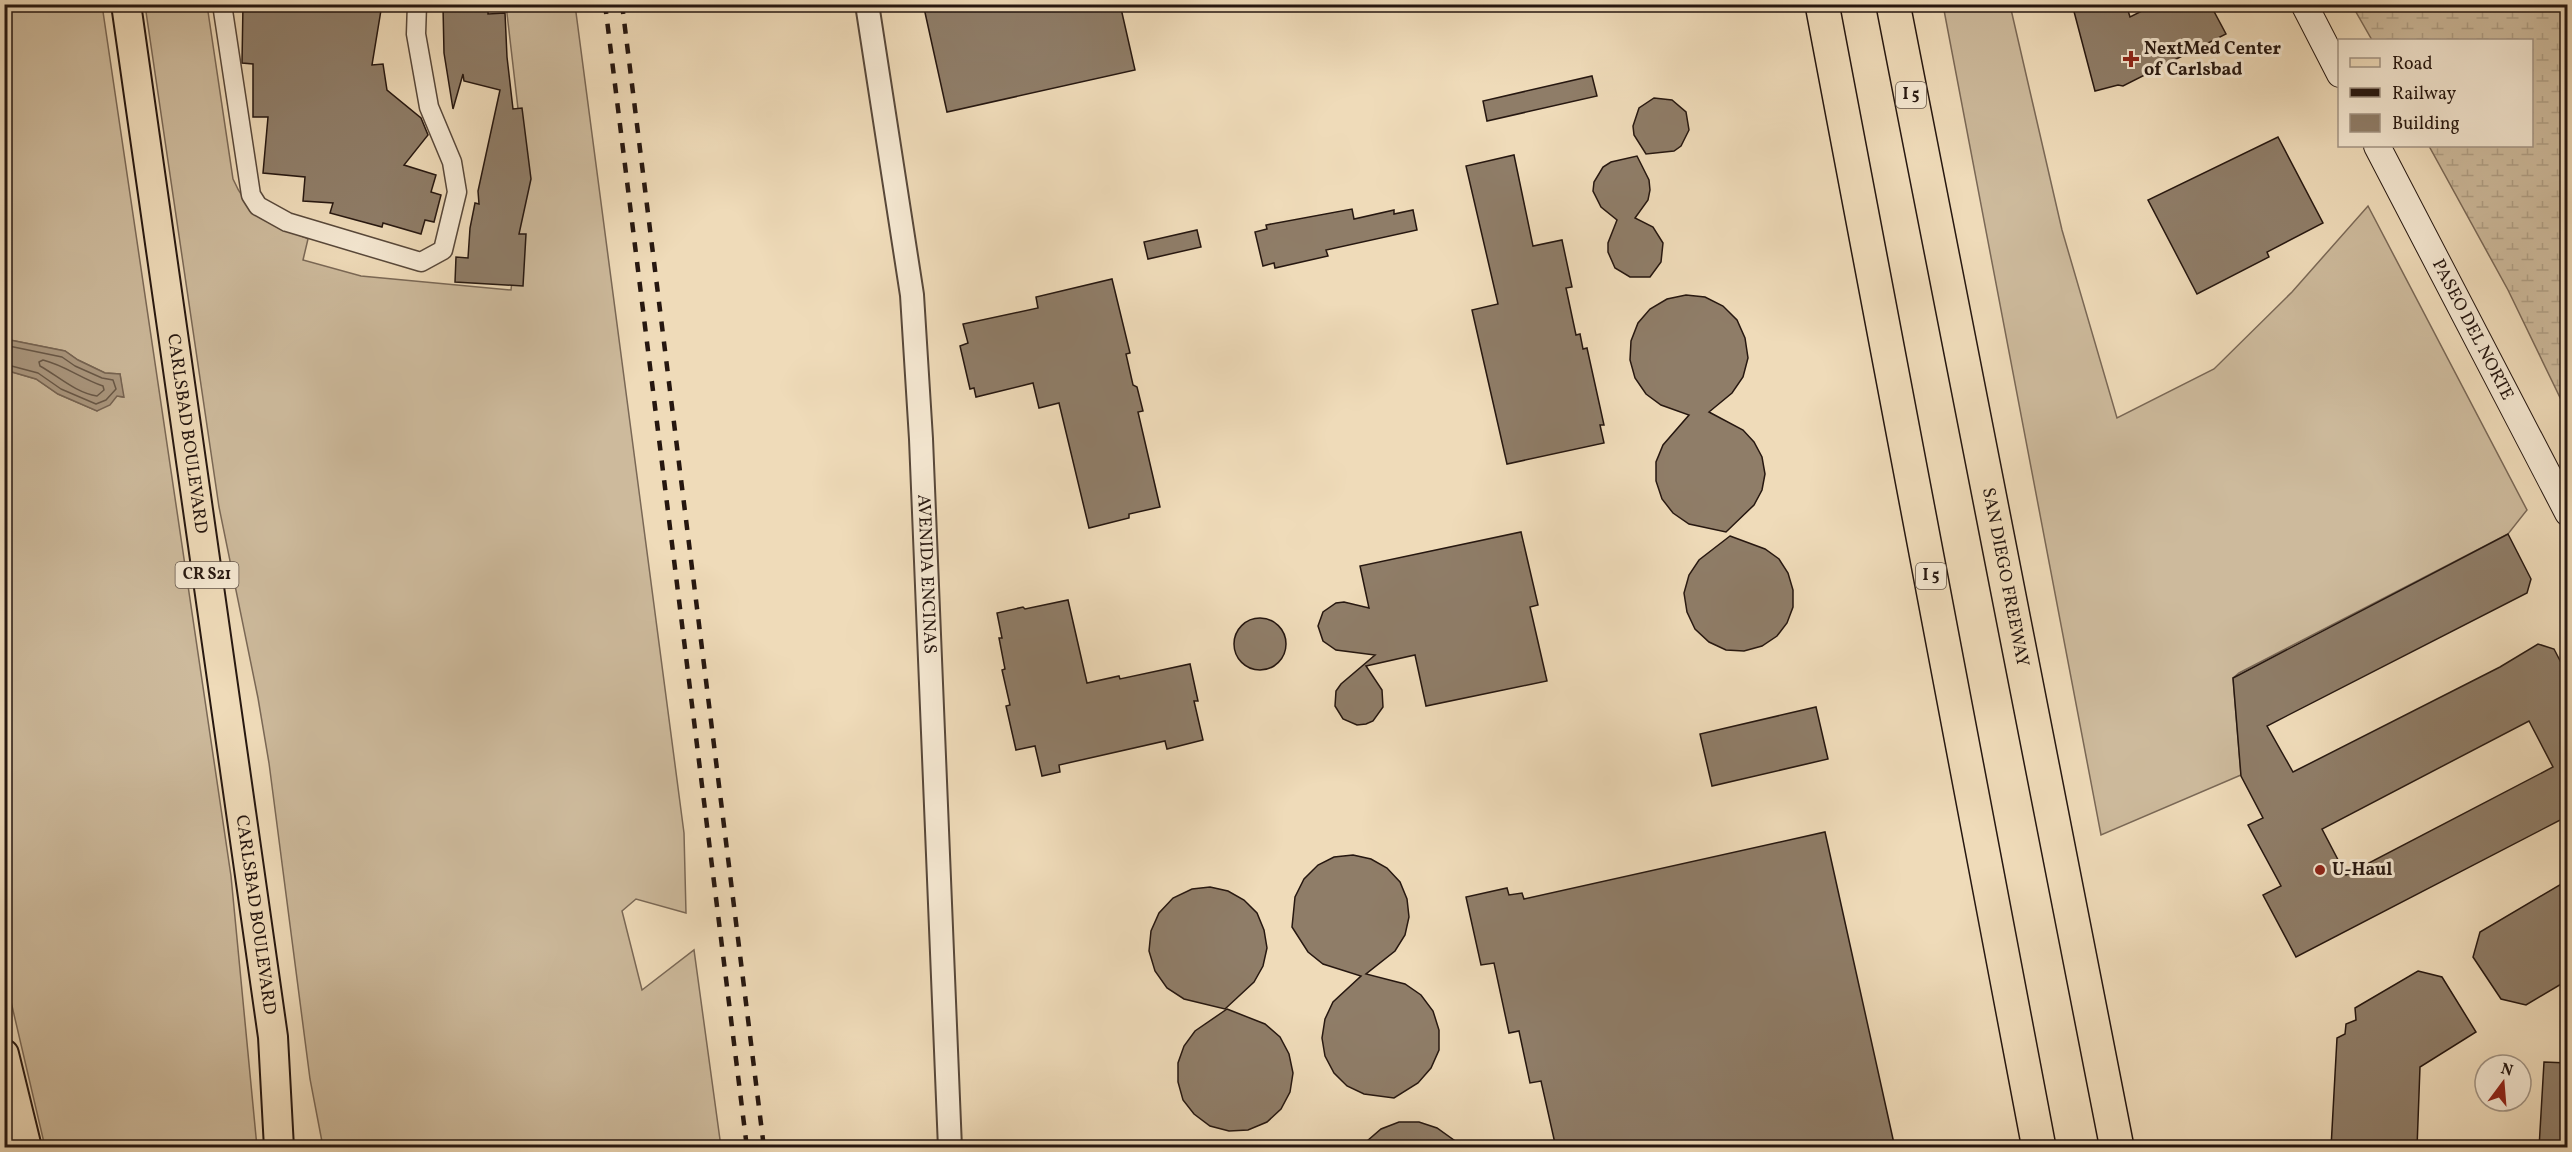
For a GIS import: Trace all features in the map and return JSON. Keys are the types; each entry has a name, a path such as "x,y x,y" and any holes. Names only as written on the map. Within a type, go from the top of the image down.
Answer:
{"highway":[{"name":"I 5","path":"1822,4 2039,1148"},
{"name":"SAN DIEGO FREEWAY","path":"1893,4 2117,1148"}],"main road":[{"name":"CARLSBAD BOULEVARD","path":"126,4 273,1037 279,1148"},
{"path":"2304,4 2338,70"},
{"name":"PASEO DEL NORTE","path":"2378,147 2568,513"},
{"path":"4,1054 27,1148"}],"street":[{"path":"222,4 251,195 258,206 287,222 421,262 443,250 457,192 452,162 429,107 416,34 417,4"},
{"name":"AVENIDA ENCINAS","path":"867,4 912,295 921,439 950,1148"}],"green space":[{"path":"4,5 102,5 231,876 257,1147 45,1147 5,976 5,370 36,379 58,394 97,411 117,396 123,397 120,374 105,373 65,351 5,339"},
{"path":"145,5 207,5 233,179 254,211 272,223 308,239 303,260 361,276 511,290 525,169 506,5 575,5 684,833 686,913 636,899 622,911 642,990 694,950 721,1147 323,1147 310,1079 269,763 219,507"},
{"path":"1943,5 2010,5 2062,230 2117,418 2214,369 2292,292 2368,206 2527,510 2508,534 2239,673 2233,678 2241,775 2101,835"},
{"path":"2352,5 2567,5 2567,412 2508,290 2430,147 2533,147 2533,39 2371,39"}],"water":[{"path":"5,339 65,351 105,373 120,374 124,397 117,396 110,405 97,411 58,394 36,379 5,370"}],"building":[{"path":"243,4 382,4 372,65 383,64 387,90 421,118 428,135 404,165 436,175 431,192 441,195 434,222 425,220 421,234 383,223 382,227 330,213 333,203 303,201 305,177 263,173 268,117 253,117 253,64 242,63"},
{"path":"939,4 1120,4 1135,70 947,112 924,8"},
{"name":"NextMed Center of Carlsbad","path":"2072,4 2126,4 2130,17 2156,4 2210,4 2226,34 2123,86 2118,85 2095,91"},
{"path":"488,6 488,14 505,13 513,109 522,108 531,179 519,234 526,234 523,286 455,282 456,257 468,258 470,228 475,203 479,204 478,191 500,90 464,81 463,74 453,109 444,53 443,7"},
{"path":"1592,76 1597,96 1487,121 1483,101"},
{"path":"1654,98 1672,100 1686,112 1689,130 1681,146 1674,151 1646,154 1634,135 1633,126 1639,108"},
{"path":"2278,137 2323,223 2267,252 2269,257 2197,294 2148,200"},
{"path":"1514,155 1533,246 1562,240 1572,287 1566,288 1576,335 1580,334 1583,349 1587,348 1604,425 1600,425 1604,443 1507,464 1472,310 1498,304 1466,166"},
{"path":"1637,156 1649,180 1650,190 1648,200 1635,218 1653,227 1663,243 1661,262 1650,277 1630,277 1615,268 1608,252 1608,243 1617,220 1601,207 1593,191 1594,182 1603,167 1611,162"},
{"path":"1352,209 1354,219 1394,210 1394,214 1413,210 1417,230 1326,250 1328,256 1275,268 1274,263 1263,266 1255,232 1267,229 1266,225"},
{"path":"1197,230 1201,247 1148,259 1144,242"},
{"path":"1112,279 1130,353 1126,354 1133,385 1137,387 1143,411 1138,412 1160,507 1129,514 1129,518 1089,528 1059,403 1039,408 1033,383 976,397 974,388 970,389 960,346 968,343 963,324 1038,308 1036,297"},
{"path":"1686,295 1705,297 1723,306 1737,320 1745,338 1748,358 1743,377 1732,393 1709,412 1743,430 1754,442 1762,457 1765,474 1762,490 1754,505 1726,532 1689,524 1673,513 1662,499 1656,481 1656,462 1663,445 1689,415 1661,405 1646,394 1635,378 1630,360 1631,341 1638,323 1650,309 1667,299"},
{"path":"1521,532 1538,605 1530,607 1547,681 1426,706 1415,655 1366,666 1382,690 1383,707 1373,721 1366,724 1357,725 1343,719 1335,706 1336,691 1375,655 1336,650 1323,641 1318,626 1323,612 1336,603 1344,602 1369,608 1360,566"},
{"path":"2508,534 2531,579 2527,593 2267,726 2293,772 2500,667 2538,644 2554,649 2568,676 2568,816 2296,957 2263,895 2281,886 2248,825 2263,818 2241,776 2233,678","holes":["2529,721 2553,767 2346,875 2322,829"]},
{"path":"1730,536 1765,549 1779,559 1788,573 1793,590 1793,607 1787,623 1777,636 1762,646 1744,651 1726,650 1709,642 1695,629 1687,612 1684,593 1689,575 1699,560"},
{"path":"1068,600 1087,683 1119,676 1120,679 1190,664 1198,701 1194,701 1203,740 1167,749 1165,741 1059,765 1060,772 1042,776 1035,746 1016,750 1006,706 1010,705 1002,670 1005,669 997,613"},
{"path":"1260,618 1270,620 1278,626 1284,634 1286,644 1284,654 1278,662 1270,668 1260,670 1250,668 1242,662 1236,654 1234,644 1236,634 1242,626 1250,620"},
{"path":"1816,707 1828,759 1712,786 1700,734"},
{"path":"1825,832 1895,1148 1556,1148 1541,1081 1530,1083 1519,1031 1509,1033 1494,963 1481,965 1466,897 1507,888 1509,895 1522,893 1524,899"},
{"path":"1353,855 1371,859 1387,868 1400,882 1407,899 1409,917 1405,935 1395,951 1366,974 1405,984 1421,995 1433,1011 1439,1030 1439,1050 1431,1068 1418,1083 1394,1098 1364,1094 1347,1086 1334,1073 1325,1056 1322,1038 1325,1019 1333,1002 1361,976 1323,964 1308,952 1292,927 1295,897 1304,879 1318,865 1334,857"},
{"path":"2568,880 2568,980 2526,1005 2501,999 2473,957 2480,932"},
{"path":"1210,887 1228,891 1244,900 1257,913 1264,930 1267,948 1263,966 1254,982 1225,1009 1184,999 1167,988 1155,971 1149,951 1151,931 1159,913 1173,898 1192,889"},
{"path":"2418,971 2442,977 2476,1032 2420,1067 2417,1148 2331,1148 2337,1038 2345,1034 2346,1024 2356,1020 2355,1008"},
{"path":"1227,1009 1265,1024 1280,1037 1289,1054 1293,1073 1290,1092 1281,1109 1267,1122 1248,1130 1229,1131 1210,1126 1194,1114 1183,1100 1178,1082 1178,1063 1184,1046 1195,1031"},
{"path":"2544,1062 2568,1063 2568,1148 2539,1148"},
{"path":"1399,1122 1419,1122 1437,1128 1465,1148 1359,1148 1381,1129"}],"railway":[{"path":"605,4 747,1148"},
{"path":"622,4 764,1148"}],"place":[{"name":"NextMed Center of Carlsbad","path":"2131,59"},
{"name":"U-Haul","path":"2320,870"}]}
